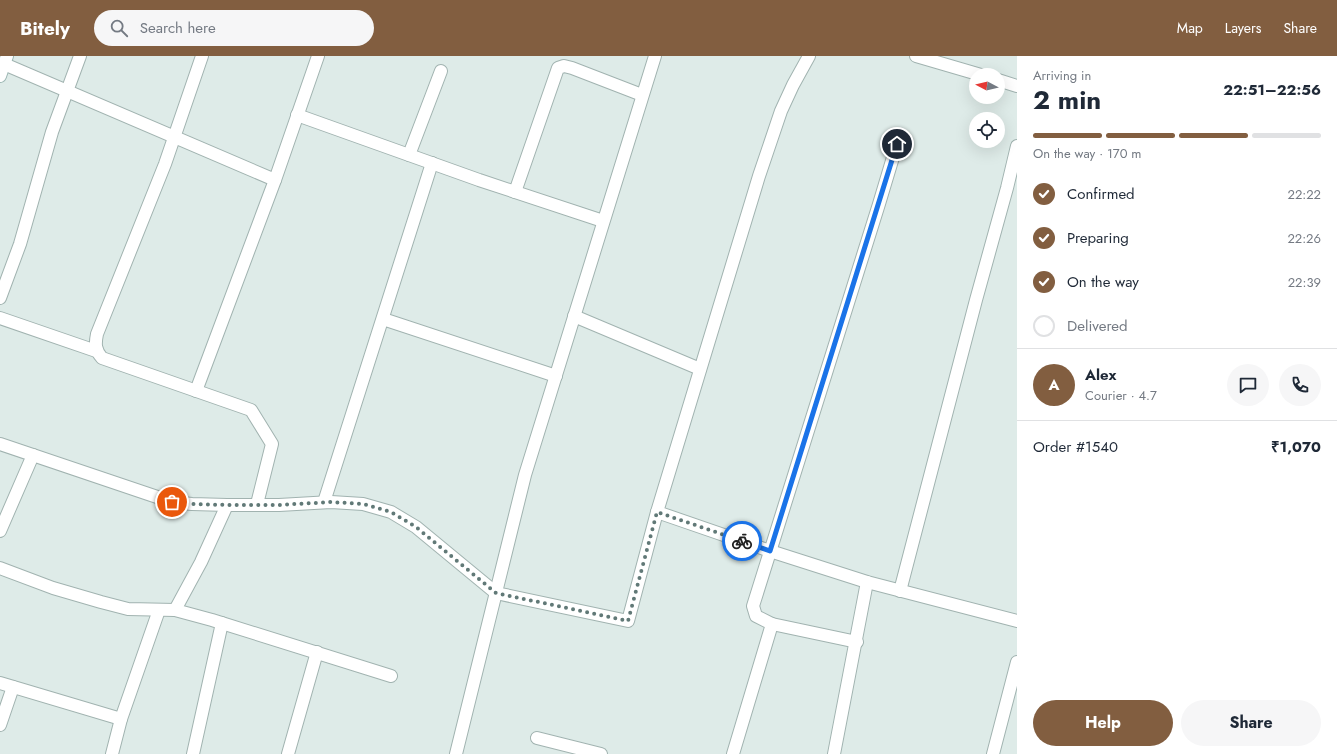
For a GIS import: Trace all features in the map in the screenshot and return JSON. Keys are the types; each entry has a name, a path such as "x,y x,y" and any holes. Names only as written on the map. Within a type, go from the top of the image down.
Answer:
{"street":[{"path":"0,298 20,244 52,132 80,56"},
{"path":"96,351 95,344 97,334 165,164 202,56"},
{"path":"196,391 275,180 318,56"},
{"path":"456,754 525,475 655,56"},
{"path":"0,444 172,502 227,505 279,505 324,502 363,504 391,512 416,527 496,593 628,621 657,512 759,176 781,111 809,56"},
{"path":"916,56 969,71"},
{"path":"0,76 6,60 67,91 275,180"},
{"path":"515,192 558,68 564,66 572,68 642,95"},
{"path":"409,155 441,71"},
{"path":"1005,82 1017,86"},
{"path":"297,115 515,192 603,221"},
{"path":"856,642 772,624 756,616 752,606 897,144"},
{"path":"900,591 1017,146"},
{"path":"324,502 432,163"},
{"path":"574,316 700,370"},
{"path":"0,318 96,351 102,358 251,410 272,444 257,504"},
{"path":"382,319 556,376"},
{"path":"0,531 33,455"},
{"path":"176,610 201,562 227,505"},
{"path":"657,512 770,551 867,582 1017,622"},
{"path":"0,568 53,588 128,609 176,610 391,676"},
{"path":"834,754 867,582"},
{"path":"112,754 120,719 159,610"},
{"path":"193,754 222,623"},
{"path":"734,754 772,624"},
{"path":"288,754 316,652"},
{"path":"993,754 1017,662"},
{"path":"0,683 120,719"},
{"path":"0,725 12,687"},
{"path":"537,738 601,754"}],"way so far":[{"path":"172,502 227,505 279,505 331,502 363,504 391,512 416,527 496,593 628,621 657,512 742,541"}],"route":[{"path":"742,541 770,551 897,144"}]}
